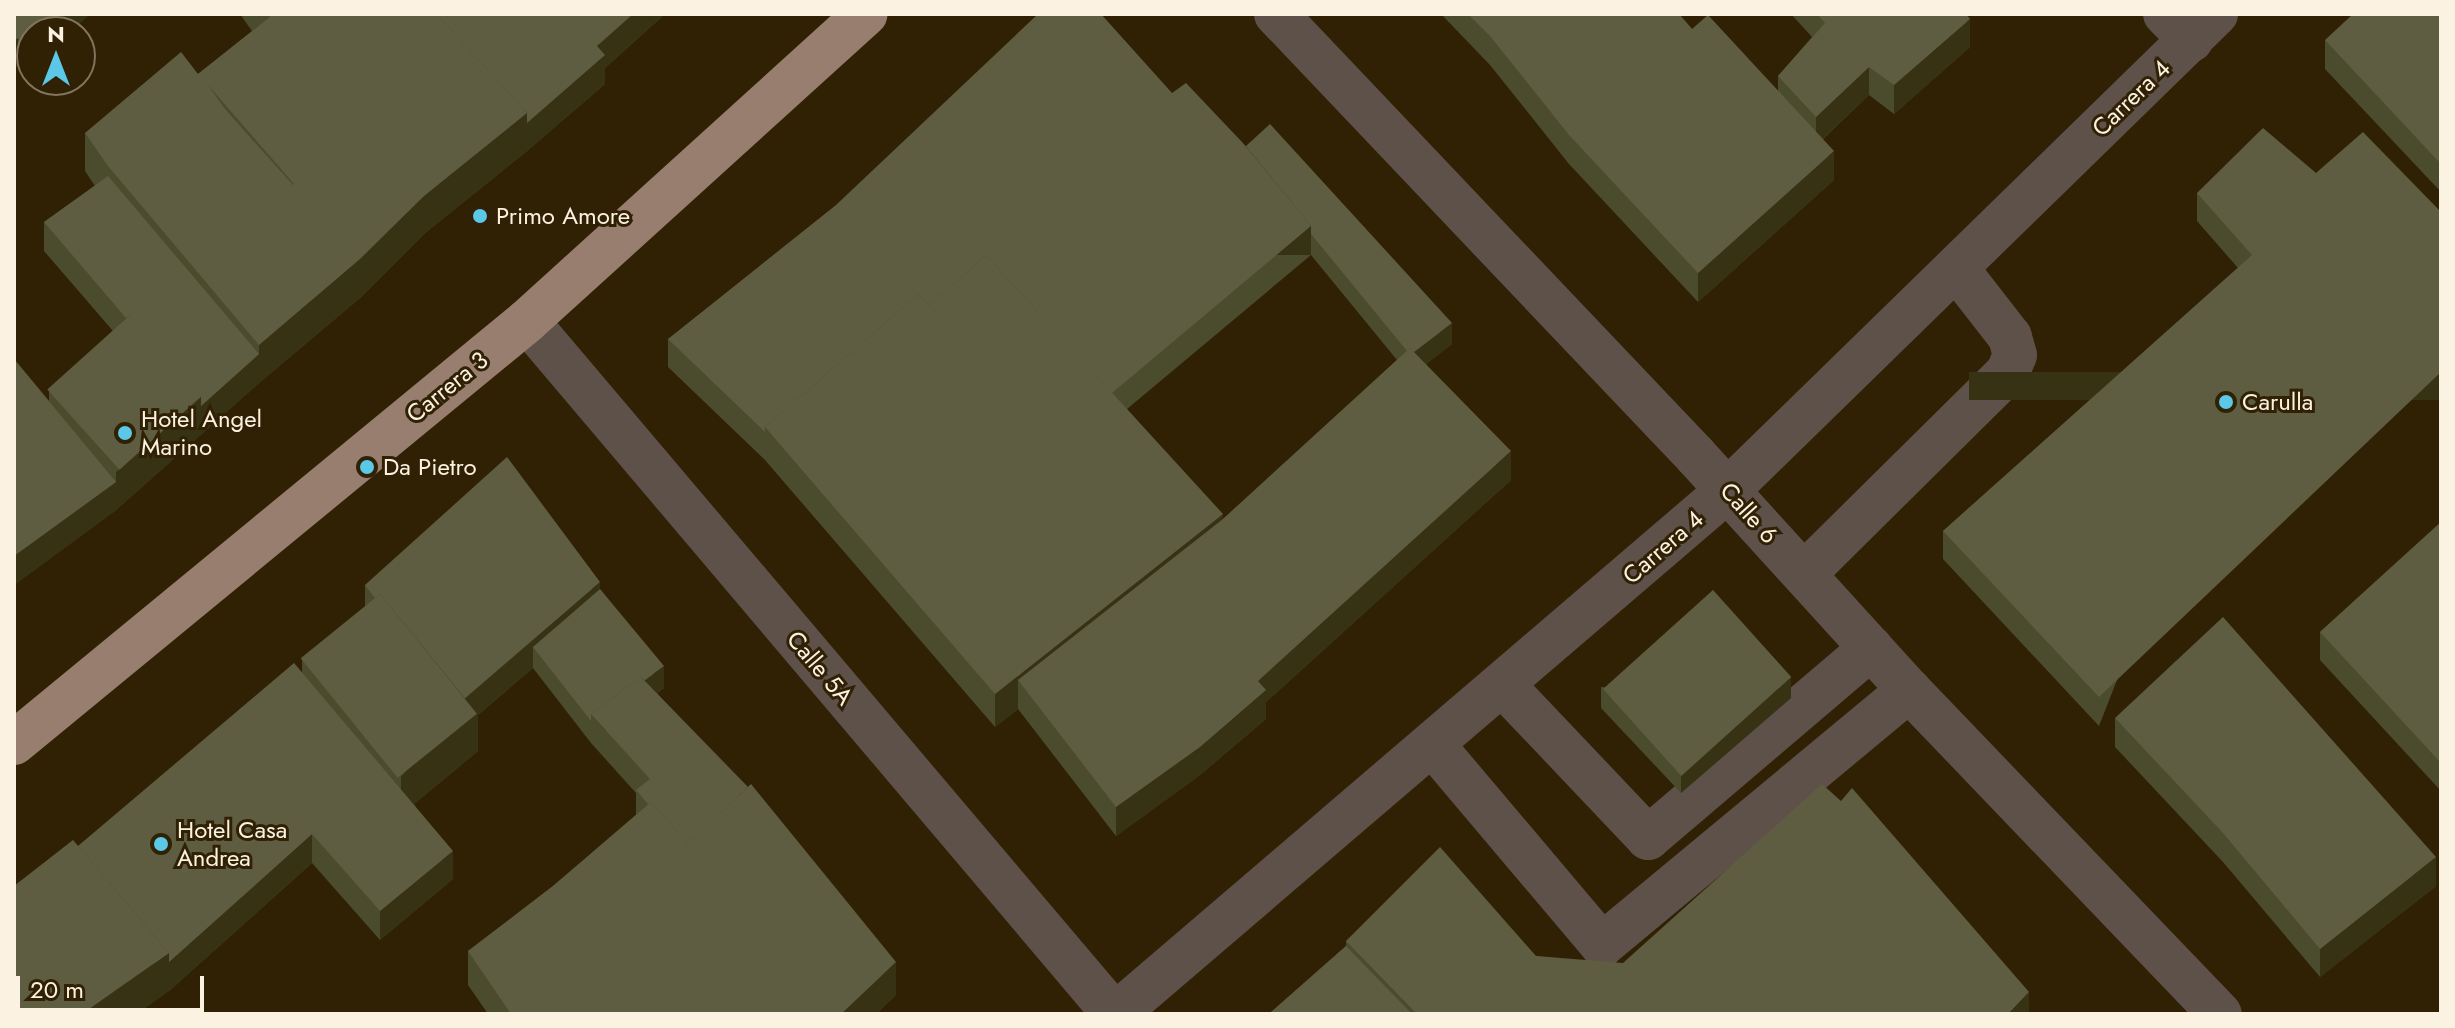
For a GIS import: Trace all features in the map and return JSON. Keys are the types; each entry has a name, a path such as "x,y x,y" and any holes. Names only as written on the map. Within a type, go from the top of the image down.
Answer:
{"main road":[{"name":"Carrera 3","path":"14,743 527,321 866,14"}],"street":[{"name":"Calle 6","path":"1276,14 1728,490 1909,690 2220,1014"},
{"name":"Carrera 4","path":"1115,1014 1728,490 1957,269 2191,23"},
{"path":"1804,574 2008,372 2015,355 2010,337 1957,269"},
{"name":"Calle 5A","path":"527,321 1115,1014"},
{"path":"1503,685 1648,838 1871,648"},
{"path":"1433,745 1602,945 1909,690"}],"building":[{"path":"14,14 57,14 16,16 14,41"},
{"path":"267,14 437,14 527,113 424,196 360,259 259,345 108,166 85,133 181,52 198,74 270,17","holes":["208,85 294,184 225,109"]},
{"path":"437,14 633,14 597,46 605,55 527,123 527,113"},
{"path":"1038,14 1101,14 1172,93 1186,83 1242,142 1311,226 1112,393 986,255 929,306 919,294 765,427 765,432 668,339 836,205"},
{"path":"1468,14 1679,14 1692,29 1708,15 1834,151 1698,273 1569,135 1490,36"},
{"path":"1817,14 1966,14 1970,19 1894,85 1869,67 1816,117 1778,76 1825,23"},
{"path":"2353,14 2441,14 2441,164 2325,40"},
{"path":"1270,124 1452,323 1414,352 1410,348 1407,351 1311,234 1311,226 1246,146"},
{"path":"2263,128 2316,173 2363,132 2441,212 2441,372 2099,697 1943,531 2252,255 2197,193"},
{"path":"108,176 259,354 201,406 201,397 129,316 126,318 44,222"},
{"path":"986,255 1223,514 995,694 765,427 919,294 929,306"},
{"path":"129,316 201,396 120,470 47,390"},
{"path":"1410,348 1511,451 1258,681 1266,690 1200,747 1116,807 1018,680 1223,519"},
{"path":"14,359 116,482 14,556"},
{"path":"507,457 600,582 465,698 380,594 375,598 365,585"},
{"path":"2441,522 2441,763 2320,632"},
{"path":"600,589 664,666 645,680 641,677 591,714 591,721 533,647"},
{"path":"1713,590 1791,677 1681,776 1603,689"},
{"path":"380,594 477,714 398,778 301,658"},
{"path":"2223,617 2436,857 2320,949 2223,833 2115,718"},
{"path":"294,663 453,851 380,911 312,834 169,962 169,953 78,846"},
{"path":"641,677 748,787 688,844 651,802 648,804 636,790 650,779 591,714"},
{"path":"751,784 896,962 841,1014 511,1014 468,951 553,886 651,802 688,844"},
{"path":"1822,784 1841,801 1852,788 2029,992 2008,1014 1417,1014 1346,941 1440,847 1536,956 1623,963"},
{"path":"73,840 169,953 82,1014 14,1014 14,886"},
{"path":"1346,946 1412,1014 1269,1014"}],"place":[{"name":"Primo Amore","path":"480,216"},
{"name":"Carulla","path":"2226,402"},
{"name":"Hotel Angel Marino","path":"125,433"},
{"name":"Da Pietro","path":"367,467"},
{"name":"Hotel Casa Andrea","path":"161,844"}]}
